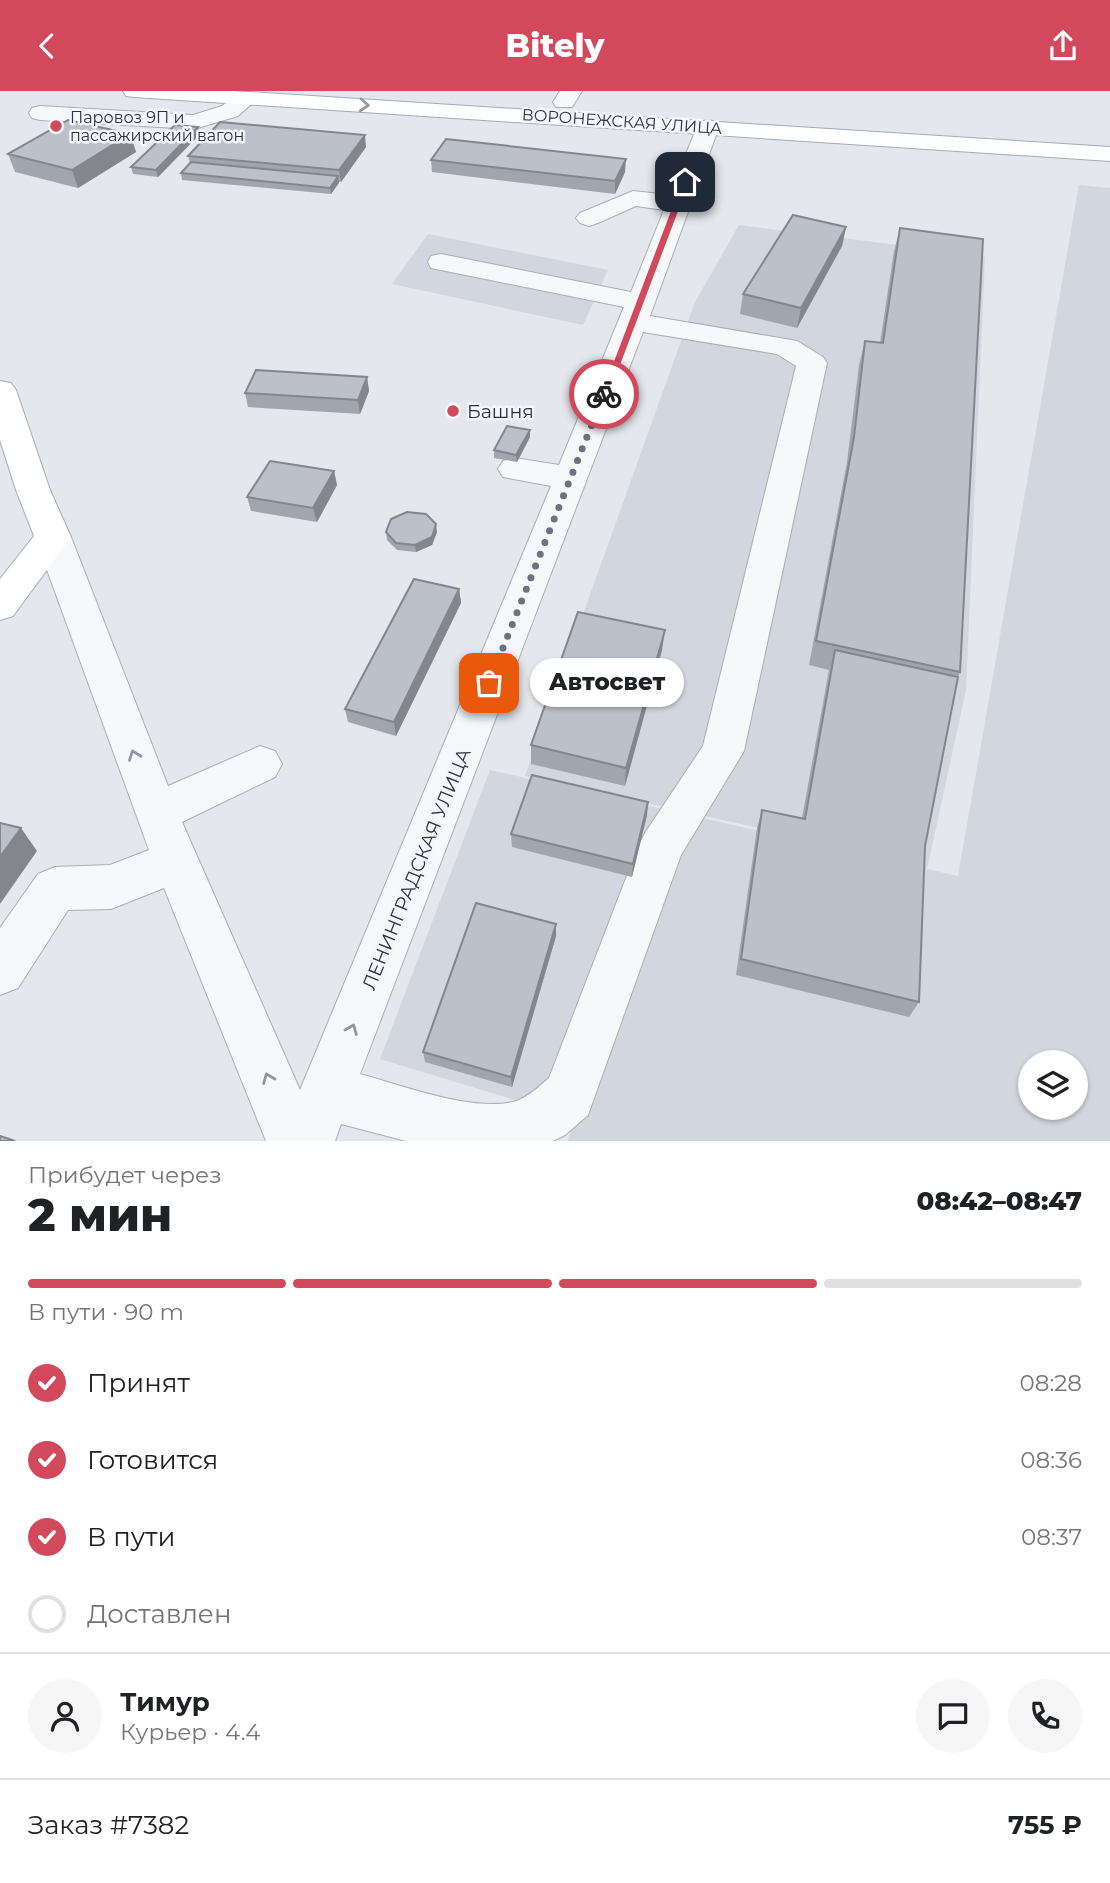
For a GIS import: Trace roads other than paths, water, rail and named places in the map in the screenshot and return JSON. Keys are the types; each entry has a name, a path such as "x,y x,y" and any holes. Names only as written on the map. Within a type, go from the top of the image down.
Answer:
{"main road":[{"name":"ВОРОНЕЖСКАЯ УЛИЦА","path":"134,91 1110,154"},
{"name":"ВОРОНЕЖСКАЯ УЛИЦА","path":"408,91 567,97 1110,138"},
{"path":"0,390 33,490 53,537 0,606"}],"street":[{"path":"40,113 194,122 230,111 247,98"},
{"name":"ЛЕНИНГРАДСКАЯ УЛИЦА","path":"307,1141 708,127"},
{"path":"589,218 633,198 677,204"},
{"path":"327,1093 484,1134 517,1129 554,1109 569,1096 661,847 723,751 812,363 786,347 441,262"},
{"path":"515,469 571,478"},
{"path":"53,537 156,813 294,1141"},
{"path":"156,813 260,764"},
{"path":"0,971 55,889 111,887 176,861"}],"place":[{"name":"Паровоз 9П и пассажирский вагон","path":"56,126"},
{"name":"Башня","path":"453,411"},
{"name":"Автосвет","path":"489,683"}]}
